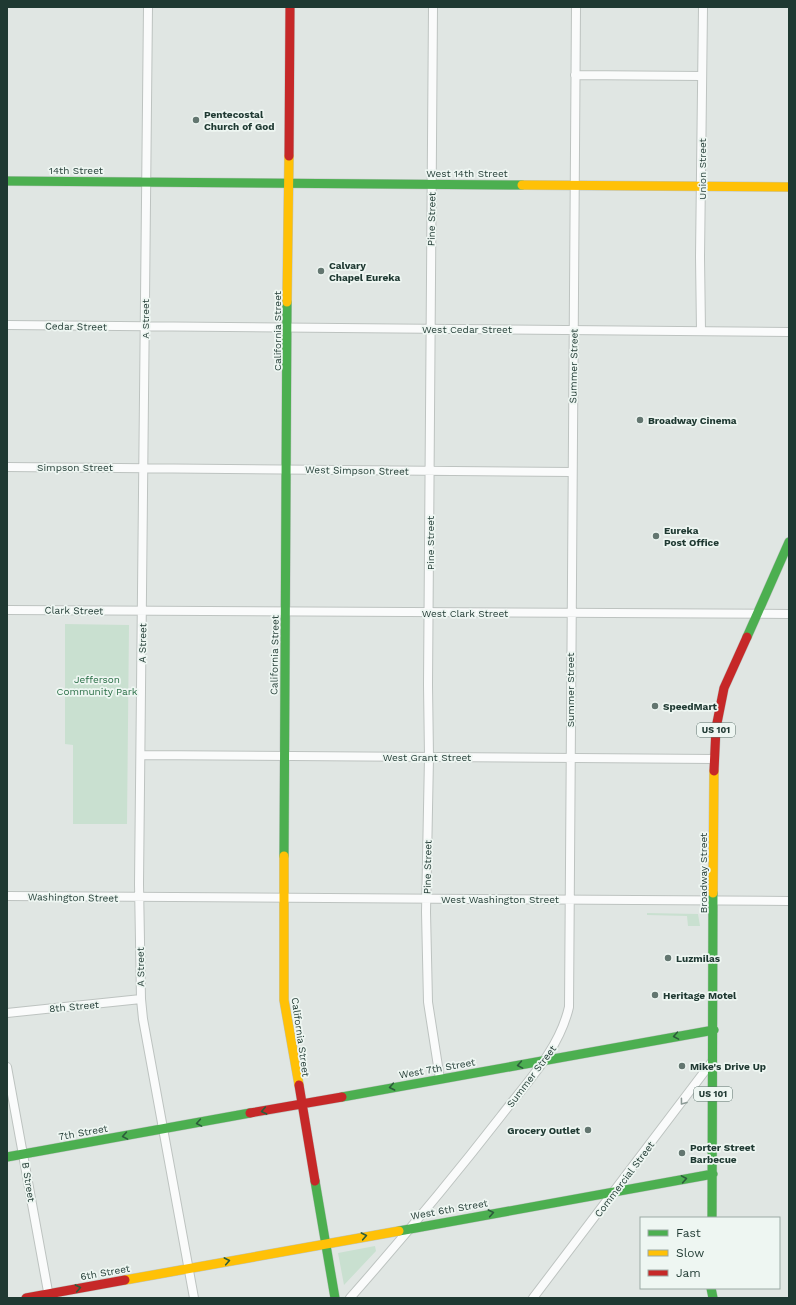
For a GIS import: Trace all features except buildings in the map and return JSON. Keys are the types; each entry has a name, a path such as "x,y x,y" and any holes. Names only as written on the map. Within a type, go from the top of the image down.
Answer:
{"main road":[{"name":"California Street","path":"290,7 284,756 284,1000 335,1298"},
{"name":"14th Street","path":"7,181 146,181"},
{"name":"West 14th Street","path":"146,181 789,187"},
{"name":"Broadway Street","path":"712,1217 714,1059 714,759 716,728 724,688 789,542"},
{"name":"West 7th Street","path":"163,1128 714,1030"},
{"name":"7th Street","path":"7,1157 163,1128"},
{"name":"West 6th Street","path":"189,1268 713,1174"},
{"name":"6th Street","path":"26,1298 49,1296 189,1268"}],"street":[{"name":"A Street","path":"148,7 139,898 141,999 194,1298"},
{"name":"Pine Street","path":"432,7 430,613 426,899 428,1002 440,1078"},
{"name":"Summer Street","path":"350,1298 466,1161 543,1060 553,1050 565,1025 569,1007 570,613 576,7"},
{"name":"Union Street","path":"701,331 700,257 703,7"},
{"path":"575,75 702,76"},
{"name":"Cedar Street","path":"7,325 145,326"},
{"name":"West Cedar Street","path":"145,326 789,332"},
{"name":"Simpson Street","path":"7,467 143,468"},
{"name":"West Simpson Street","path":"143,468 572,472"},
{"name":"Clark Street","path":"7,610 142,611"},
{"name":"West Clark Street","path":"142,611 789,614"},
{"name":"West Grant Street","path":"141,755 714,759"},
{"name":"Washington Street","path":"7,896 139,898"},
{"name":"West Washington Street","path":"139,898 789,901"},
{"name":"8th Street","path":"7,1013 141,999"},
{"name":"Commercial Street","path":"533,1298 714,1059"},
{"name":"B Street","path":"7,1067 49,1296"}],"green space":[{"name":"Jefferson Community Park","path":"65,624 129,625 127,824 73,824 73,745 65,744"},
{"path":"647,913 698,914 700,926 688,926 687,916 647,915"},
{"path":"375,1246 376,1251 344,1285 338,1253"}],"traffic: fast":[{"path":"7,181 522,185"},
{"path":"284,856 287,302"},
{"path":"747,637 789,542"},
{"path":"712,1217 713,893"},
{"path":"342,1097 714,1030"},
{"path":"7,1157 250,1113"},
{"path":"399,1231 713,1174"},
{"path":"315,1181 335,1298"},
{"path":"711,1289 713,1298"}],"traffic: slow":[{"path":"287,302 289,156"},
{"path":"522,185 789,187"},
{"path":"713,893 714,771"},
{"path":"284,856 284,1000 299,1085"},
{"path":"125,1280 399,1231"}],"traffic: jam":[{"path":"289,156 290,7"},
{"path":"714,771 716,728 724,688 747,637"},
{"path":"299,1085 315,1181"},
{"path":"250,1113 342,1097"},
{"path":"26,1298 125,1280"}],"place":[{"name":"Pentecostal Church of God","path":"196,120"},
{"name":"Calvary Chapel Eureka","path":"321,271"},
{"name":"Broadway Cinema","path":"640,420"},
{"name":"Eureka Post Office","path":"656,536"},
{"name":"SpeedMart","path":"655,706"},
{"name":"Luzmilas","path":"668,958"},
{"name":"Heritage Motel","path":"655,995"},
{"name":"Mike's Drive Up","path":"682,1066"},
{"name":"Grocery Outlet","path":"588,1130"},
{"name":"Porter Street Barbecue","path":"682,1153"}]}
